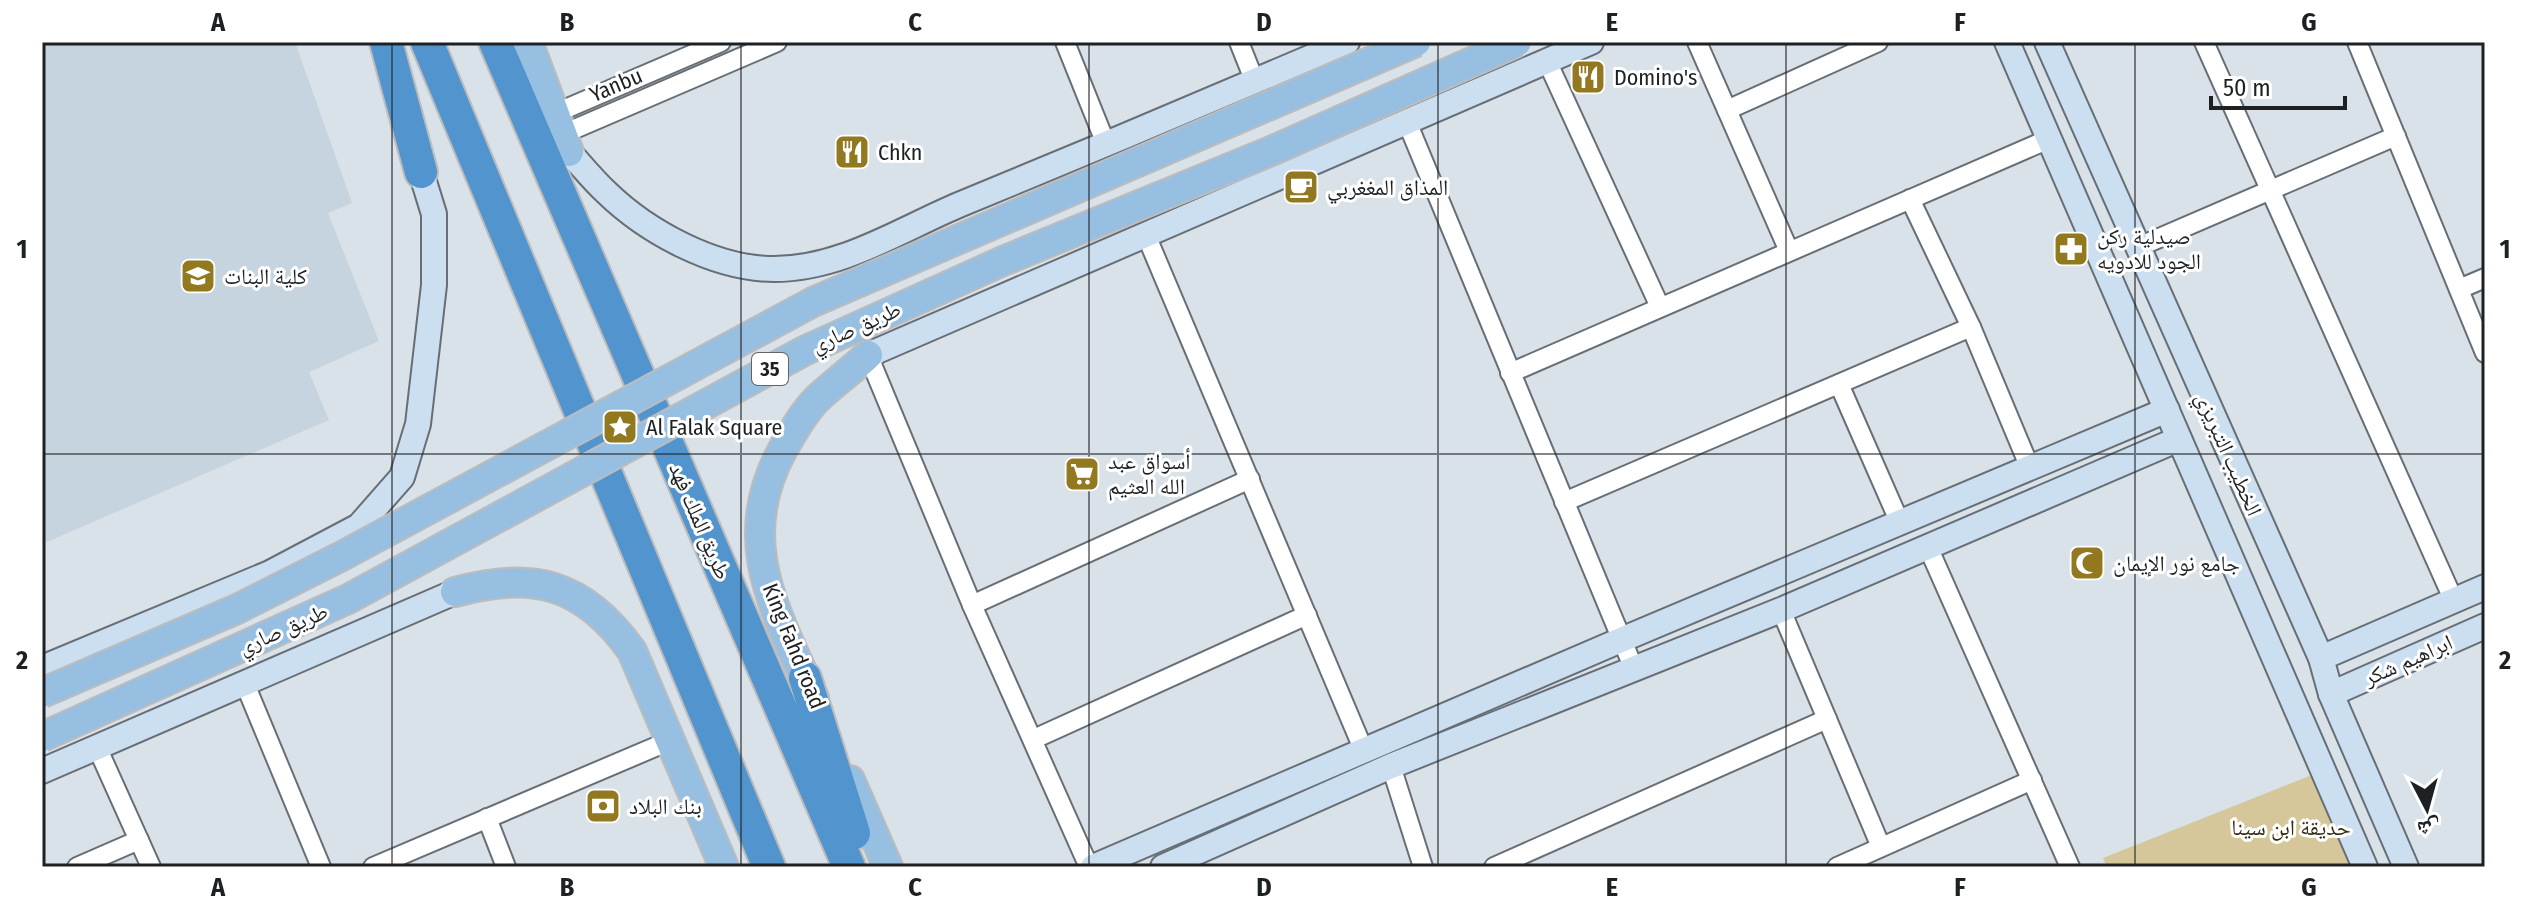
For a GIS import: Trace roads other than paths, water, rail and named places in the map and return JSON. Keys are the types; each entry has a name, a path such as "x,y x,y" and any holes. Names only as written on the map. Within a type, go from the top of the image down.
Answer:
{"highway":[{"path":"386,42 421,172"},
{"path":"427,42 769,867"},
{"name":"طريق الملك فهد","path":"495,42 849,867"},
{"path":"805,678 864,867"},
{"path":"697,694 746,867"}],"main road":[{"path":"369,42 421,172"},
{"path":"528,42 563,133"},
{"name":"طريق صاري","path":"42,693 237,609 329,563 813,302 1416,42"},
{"name":"طريق صاري","path":"42,737 348,599 804,351 1003,261 1271,151 1517,42"},
{"name":"King Fahd road","path":"868,355 809,410 779,456 764,491 758,525 761,561 771,594 888,867"},
{"path":"455,592 504,582 549,586 584,601 613,624 632,651 724,867"}],"street":[{"name":"Yanbu","path":"563,133 721,42"},
{"name":"Yanbu","path":"563,133 743,49 777,42"},
{"path":"1065,42 1106,144"},
{"path":"1239,42 1255,82"},
{"path":"563,133 608,194 683,247 736,264 773,269 814,265 874,245 950,209 1347,42"},
{"path":"1591,42 868,355 972,605 1034,739 1103,865 1621,640 2167,410"},
{"path":"1697,42 1789,251"},
{"path":"1727,110 1878,42"},
{"name":"الخطيب التبريزي","path":"2007,42 2365,867"},
{"name":"الخطيب التبريزي","path":"2047,42 2136,248 2321,658 2331,694 2406,867"},
{"path":"2204,42 2454,601"},
{"path":"2357,42 2485,353"},
{"path":"1547,61 1660,307"},
{"path":"1407,122 1634,669"},
{"path":"2136,248 2396,136"},
{"path":"1510,373 2049,139"},
{"path":"42,668 270,573 359,526 402,477 418,424 434,285 434,214 421,172"},
{"path":"1910,199 1971,327 2030,468"},
{"path":"1146,235 1364,751"},
{"path":"2459,289 2485,278"},
{"path":"1564,502 1971,327"},
{"path":"1839,384 1900,523"},
{"path":"1163,867 1391,766 1781,610 2179,439"},
{"path":"972,605 1250,479"},
{"path":"1928,547 2070,867"},
{"path":"2321,658 2485,587"},
{"path":"42,771 455,592"},
{"path":"1781,610 1881,847"},
{"path":"1034,739 1307,615"},
{"name":"ابراهيم شكر","path":"2331,694 2485,626"},
{"path":"245,684 321,867"},
{"path":"1494,867 1827,719"},
{"path":"373,867 669,741"},
{"path":"97,747 151,867"},
{"path":"1391,766 1423,867"},
{"path":"1837,867 2032,780"},
{"path":"487,818 506,867"},
{"path":"77,867 139,840"}],"place":[{"name":"Domino's","path":"1588,77"},
{"name":"Chkn","path":"852,152"},
{"name":"المذاق المغغربي","path":"1301,187"},
{"name":"صيدلية ركن الجود للادويه","path":"2071,249"},
{"name":"كلية البنات","path":"198,276"},
{"name":"Al Falak Square","path":"620,427"},
{"name":"أسواق عبد الله العثيم","path":"1082,474"},
{"name":"جامع نور الإيمان","path":"2087,563"},
{"name":"بنك البلاد","path":"603,806"}],"park label":[{"name":"حديقة ابن سينا","path":"2291,827"}]}
